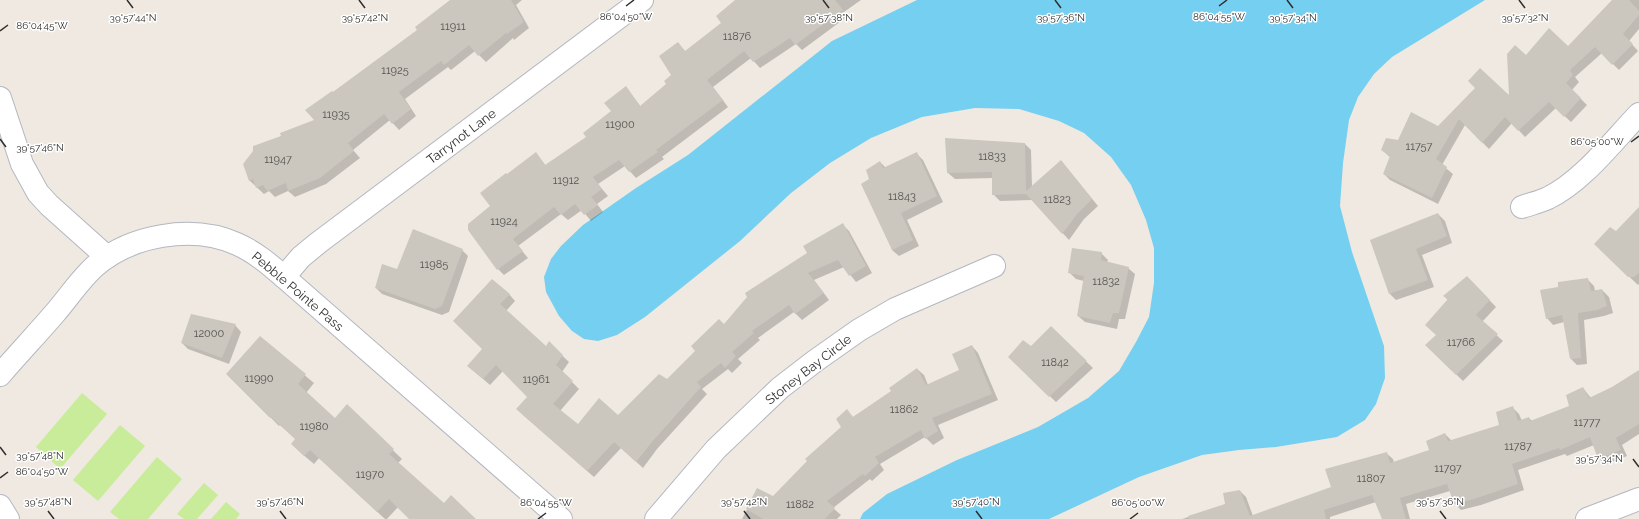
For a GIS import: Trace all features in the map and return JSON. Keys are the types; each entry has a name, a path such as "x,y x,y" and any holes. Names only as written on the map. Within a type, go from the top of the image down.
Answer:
{"street":[{"name":"Tarrynot Lane","path":"284,277 301,257 318,243 642,0"},
{"path":"0,98 22,164 38,193 107,258"},
{"path":"1522,207 1547,199 1569,185 1585,171 1639,114"},
{"name":"Pebble Pointe Pass","path":"0,374 55,313 82,280 94,267 107,258 134,244 157,237 173,235 220,238 247,249 259,256 561,519"},
{"name":"Stoney Bay Circle","path":"656,519 716,449 780,388 815,361 859,330 895,309 994,266"},
{"path":"1587,519 1639,499"},
{"path":"0,506 8,519"}],"green space":[{"path":"82,393 107,414 60,469 36,447"},
{"path":"120,425 145,446 98,501 73,480"},
{"path":"157,457 182,479 148,519 119,519 110,512"},
{"path":"204,483 218,495 197,519 184,519 177,514"},
{"path":"226,502 240,514 236,519 211,519"}],"water":[{"path":"917,0 1485,0 1392,57 1374,74 1358,97 1349,120 1343,163 1340,206 1352,252 1384,346 1385,378 1376,404 1365,420 1337,437 1276,447 1202,455 1139,477 1049,519 860,519 863,513 887,494 957,460 1038,427 1088,398 1119,371 1149,317 1154,283 1154,248 1146,220 1131,185 1111,157 1084,133 1059,121 1019,109 975,108 922,117 871,138 830,163 791,193 740,241 645,317 617,335 598,341 584,339 572,331 559,316 546,292 544,277 551,259 561,246 583,225 636,188 688,155 832,41"}],"building":[{"path":"450,0 511,0 524,22 507,34 506,33 478,56 469,45 444,65 441,61 399,92 411,109 392,124 384,114 348,143 354,151 320,178 288,191 286,183 267,191 263,185 256,188 253,179 249,181 243,164 253,151 253,146 281,136 280,133 314,120 305,110 332,91 333,92 417,30 415,27"},
{"path":"735,0 835,0 843,10 795,45 790,38 753,62 744,51 707,80 723,100 656,150 658,152 629,172 619,160 593,177 602,189 591,197 598,205 584,215 575,204 561,215 554,207 513,239 523,251 497,270 468,230 468,224 490,206 480,193 536,152 545,165 586,137 583,133 611,111 604,103 626,86 640,106 666,84 664,81 671,75 659,56 678,42 685,51 721,23 716,16"},
{"path":"1612,0 1629,0 1639,11 1639,15 1623,34 1633,44 1612,65 1595,47 1570,70 1573,75 1566,83 1581,98 1564,117 1549,102 1518,131 1505,117 1482,143 1459,119 1436,159 1447,167 1432,198 1383,174 1390,156 1381,150 1386,138 1398,140 1411,112 1438,126 1475,88 1468,81 1480,68 1509,95 1507,54 1515,45 1526,55 1549,28 1568,46"},
{"path":"945,138 1025,143 1026,191 1061,160 1092,199 1078,213 1062,234 1026,194 992,195 992,172 947,173"},
{"path":"917,152 937,196 901,213 913,240 892,250 861,184 869,179 866,170 880,161 883,168"},
{"path":"1639,207 1639,273 1634,277 1628,277 1594,244 1610,227 1616,231"},
{"path":"1438,213 1447,236 1416,249 1428,280 1389,294 1370,240"},
{"path":"843,223 866,266 849,276 838,260 808,273 824,293 795,314 789,305 752,331 754,333 732,352 736,356 725,368 721,363 697,382 701,387 636,462 614,442 587,471 516,409 527,397 496,365 483,379 467,366 482,349 453,321 492,279 510,294 500,304 546,346 549,341 563,355 556,365 573,381 553,404 578,424 599,398 618,415 659,374 667,379 695,351 691,346 719,319 724,324 747,297 745,293 807,253 803,246"},
{"path":"413,229 463,249 442,306 435,309 375,288 382,264 397,269"},
{"path":"1072,248 1102,252 1101,260 1129,267 1119,313 1113,313 1110,323 1077,316 1084,276 1068,273"},
{"path":"1467,276 1490,300 1476,315 1498,334 1456,375 1425,345 1436,335 1425,325 1448,299 1443,296"},
{"path":"1588,278 1591,291 1602,289 1607,306 1597,310 1578,313 1581,358 1570,359 1562,315 1546,319 1540,290 1558,287 1558,282"},
{"path":"191,314 236,324 222,358 181,343"},
{"path":"1051,326 1087,361 1049,397 1008,357 1023,340 1031,346"},
{"path":"260,336 306,374 298,384 335,418 347,404 394,449 389,454 444,503 451,495 476,519 409,519 389,499 377,512 310,450 304,456 291,444 295,439 271,417 270,418 226,374"},
{"path":"972,345 992,394 932,418 938,431 925,439 921,430 875,457 879,463 865,476 863,474 827,501 835,508 825,519 763,519 746,509 757,488 773,496 807,461 805,459 841,427 836,419 847,409 853,417 891,391 889,388 917,368 926,385 959,370 952,354"},
{"path":"1639,370 1639,424 1616,438 1621,450 1598,459 1590,437 1560,450 1559,448 1512,464 1518,484 1474,499 1454,504 1447,484 1400,498 1406,519 1382,519 1372,495 1324,510 1326,519 1189,519 1188,516 1225,504 1223,493 1240,490 1250,516 1331,487 1325,469 1387,452 1390,463 1429,450 1426,441 1445,433 1448,441 1499,425 1496,412 1513,406 1518,421 1529,417 1530,421 1569,406 1566,395 1583,387 1589,398 1612,387"}]}
